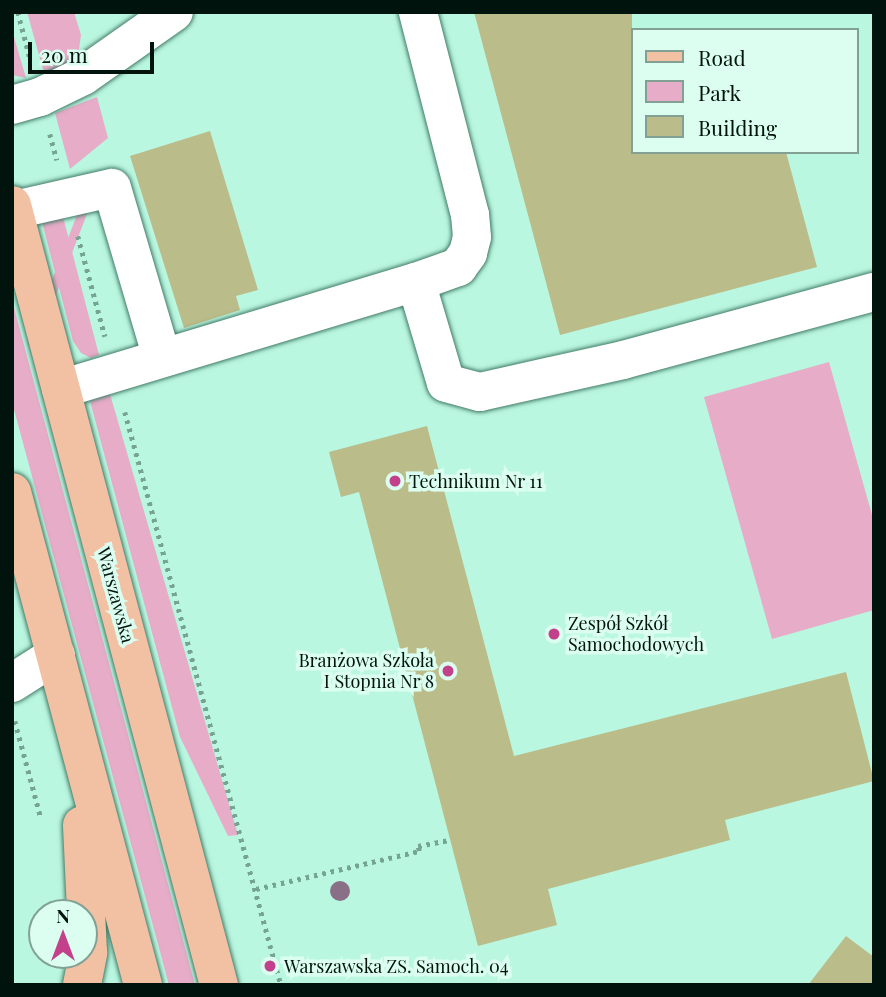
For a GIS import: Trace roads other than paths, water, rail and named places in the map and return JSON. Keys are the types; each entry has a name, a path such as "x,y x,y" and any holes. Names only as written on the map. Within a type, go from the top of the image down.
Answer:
{"main road":[{"name":"Warszawska","path":"13,208 219,985"},
{"path":"12,492 143,985"},
{"path":"75,733 88,915 88,953 82,985"}],"lane":[{"path":"26,101 83,76 174,12"},
{"path":"61,389 458,267 468,253 472,237 471,220 418,12"},
{"path":"13,208 112,188 162,358"},
{"path":"416,282 446,383 480,392 623,360 874,292"},
{"path":"12,683 56,655"}],"place":[{"name":"Technikum Nr 11","path":"395,481"},
{"name":"Zespół Szkół Samochodowych","path":"554,634"},
{"name":"Branżowa Szkoła I Stopnia Nr 8","path":"448,671"},
{"name":"Warszawska ZS. Samoch. 04","path":"270,966"}]}
